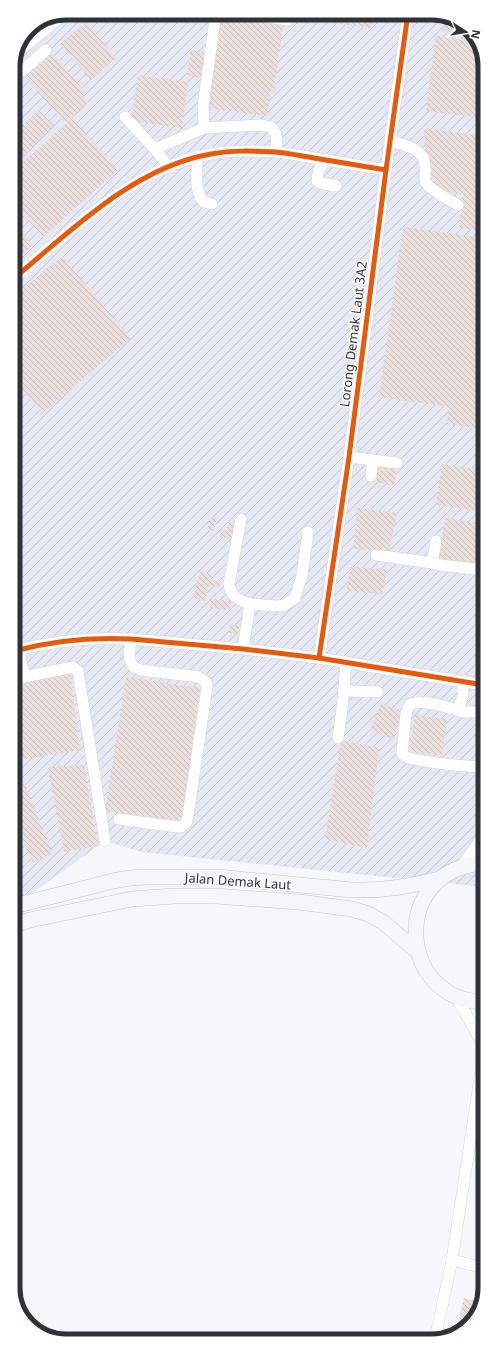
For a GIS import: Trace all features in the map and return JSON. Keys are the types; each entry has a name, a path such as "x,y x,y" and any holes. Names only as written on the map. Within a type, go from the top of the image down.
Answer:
{"main road":[{"path":"478,863 462,866 450,872 429,890 421,904 416,920 415,936 418,952 428,974 436,983 456,997 478,1001"},
{"name":"Jalan Demak Laut","path":"20,904 113,881 141,877 218,877 370,891 402,887 440,879"},
{"name":"Jalan Demak Laut","path":"20,923 132,899 174,896 215,896 299,902 352,909 368,914 383,922 418,952"}],"street":[{"path":"204,128 203,106 215,20"},
{"name":"Lorong Demak Laut 3A2","path":"319,658 349,457 407,20"},
{"path":"25,46 55,21"},
{"path":"20,72 46,50"},
{"path":"125,117 155,149 168,166"},
{"path":"155,149 204,128 260,124 271,127 276,134 276,152"},
{"path":"390,141 421,153 425,163 426,183 433,190 458,205"},
{"path":"20,273 100,207 141,180 168,166 197,156 234,152 276,152 386,170"},
{"path":"197,156 197,183 199,195 204,202 212,204"},
{"path":"328,160 321,165 318,171 317,181 336,186"},
{"path":"349,457 398,463"},
{"path":"371,476 373,460"},
{"path":"241,519 229,584 232,595 240,601 250,604 277,606 285,605 296,598 302,574 308,532"},
{"path":"432,563 436,541"},
{"path":"376,555 478,569"},
{"path":"243,649 250,604"},
{"path":"20,650 60,642 115,638 130,639 243,649 319,658 478,684"},
{"path":"119,819 177,827 181,827 186,823 207,687 206,682 199,677 135,668 132,666 130,659 130,639"},
{"path":"338,738 346,662"},
{"path":"20,664 24,676 72,667 78,671 105,841"},
{"path":"458,710 463,695 463,681"},
{"path":"344,688 359,692 378,692"},
{"path":"478,712 463,712 432,704 417,702 410,704 406,713 401,750 403,756 410,758 478,767"},
{"path":"462,866 478,843"},
{"path":"456,997 478,1035"},
{"path":"436,1334 452,1260 478,1085"},
{"path":"452,1260 478,1266"}],"shaded area":[{"path":"66,20 435,20 450,23 467,36 475,48 478,60 478,886 142,852 105,841 20,902 20,63 25,46 29,38 40,28 48,23"}],"building":[{"path":"219,20 248,20 283,25 274,92 271,91 267,116 206,108"},
{"path":"311,20 372,20 371,28"},
{"path":"86,22 116,58 91,80 60,44"},
{"path":"443,22 450,23 465,34 442,30"},
{"path":"436,36 470,40 475,48 478,60 478,117 426,111"},
{"path":"191,50 205,52 201,78 187,75"},
{"path":"52,53 86,93 83,96 88,102 65,123 25,77"},
{"path":"138,75 188,82 182,128 131,121"},
{"path":"39,110 54,126 20,158 20,128"},
{"path":"72,118 118,170 43,237 20,211 20,165"},
{"path":"424,128 478,135 478,230 459,228 463,194 433,190 434,181 426,167"},
{"path":"403,227 478,237 478,428 447,424 449,407 379,397"},
{"path":"20,230 33,245 20,256"},
{"path":"62,256 131,338 42,414 20,387 20,291"},
{"path":"442,464 478,469 478,511 436,505"},
{"path":"372,466 397,469 394,486 372,481"},
{"path":"357,508 397,513 389,551 353,549"},
{"path":"210,517 217,518 214,531 207,530"},
{"path":"445,518 478,523 478,567 438,561"},
{"path":"228,521 235,522 232,539 220,537 221,530 226,531"},
{"path":"351,567 388,569 382,594 346,591"},
{"path":"200,571 212,574 210,579 220,582 219,588 209,585 205,601 193,598"},
{"path":"211,599 231,601 230,610 210,608"},
{"path":"230,625 239,626 238,634 229,633"},
{"path":"70,672 80,750 20,760 20,685"},
{"path":"126,677 200,688 182,821 105,811"},
{"path":"381,704 403,711 393,739 370,730"},
{"path":"415,715 447,719 442,756 409,751"},
{"path":"341,740 379,748 367,848 325,839"},
{"path":"84,765 98,846 64,852 48,767"},
{"path":"20,775 53,853 33,862 20,835"},
{"path":"464,1298 476,1301 469,1316 457,1327"}],"cycle path":[{"path":"319,658 349,457 407,20"},
{"path":"20,273 105,203 156,172 183,161 211,154 227,152 280,152 386,170"},
{"path":"20,650 72,640 131,639 243,649 319,658 478,684"}]}
